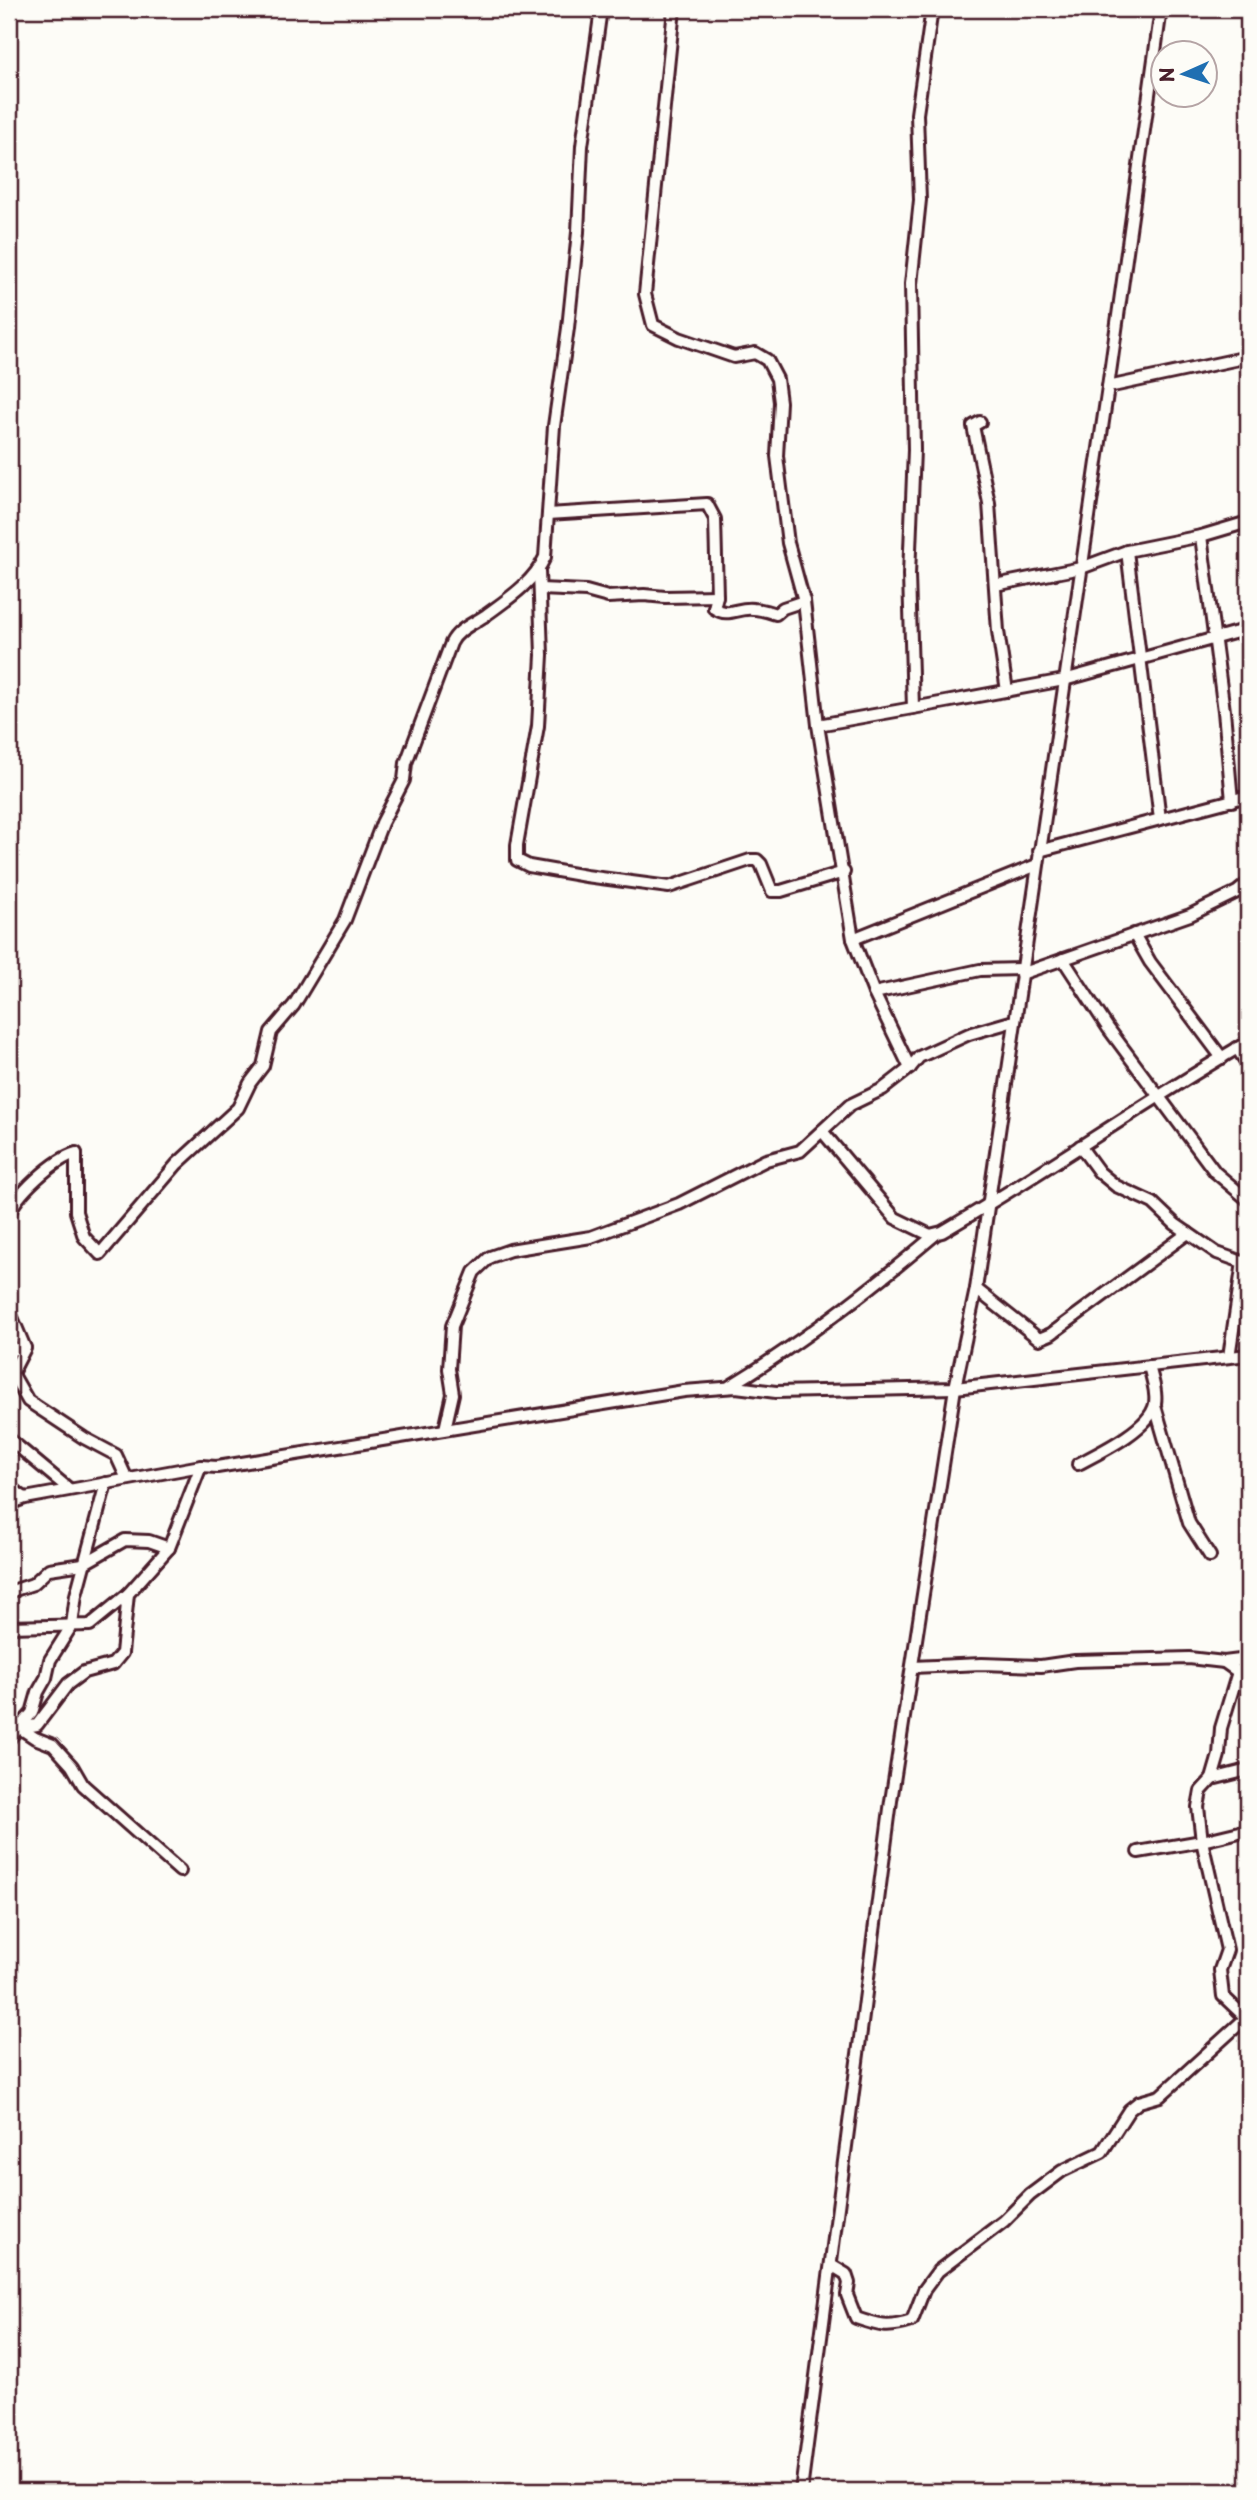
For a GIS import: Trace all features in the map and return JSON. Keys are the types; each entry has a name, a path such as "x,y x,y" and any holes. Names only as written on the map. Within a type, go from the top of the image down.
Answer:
{"street":[{"path":"601,9 582,146 578,232 554,426 545,557 539,571 542,655 538,726 517,845 517,860 529,866 669,887 757,860 772,891 781,891 844,872"},
{"path":"674,9 645,294 653,325 679,338 734,358 755,353 767,360 777,379 780,402 777,456 788,543 804,601 818,725 853,939 874,993 910,1068"},
{"path":"913,708 909,575 914,450 911,285 920,200 917,114 932,9"},
{"path":"801,2491 891,1801 954,1388 976,1289 1161,9"},
{"path":"1108,387 1248,357"},
{"path":"980,422 973,426 989,503 998,631 1007,691"},
{"path":"548,514 707,505 715,519 714,608 722,614 753,609 776,614 783,608 804,601"},
{"path":"995,585 1081,568 1127,551 1201,536 1248,522"},
{"path":"1201,536 1233,801"},
{"path":"1127,551 1160,820"},
{"path":"9,1216 11,1207 27,1188 65,1156 76,1153 76,1212 84,1237 100,1254 177,1164 238,1108 250,1083 263,1066 271,1032 294,1005 345,920 382,823 404,780 406,763 455,635 485,615 539,571"},
{"path":"540,589 586,591 608,597 716,596"},
{"path":"818,725 1064,680 1248,629"},
{"path":"1039,851 1248,796"},
{"path":"853,939 1037,865"},
{"path":"874,993 980,970 1022,971 1063,959 1190,915 1237,892 1248,883"},
{"path":"1134,934 1150,962 1222,1058"},
{"path":"1063,959 1157,1097 1215,1172 1248,1200"},
{"path":"445,1429 453,1394 449,1369 452,1326 474,1272 490,1257 510,1250 591,1237 690,1199 766,1160 800,1152 850,1105 883,1089 910,1068 919,1057 970,1034 1014,1021"},
{"path":"727,1387 777,1357 880,1281 936,1234 988,1206 1248,1042"},
{"path":"1237,1048 1248,1065"},
{"path":"822,1131 895,1217 917,1230 930,1235 936,1234"},
{"path":"1080,1146 1099,1172 1116,1186 1153,1203 1217,1253 1246,1263 1229,1357"},
{"path":"976,1289 1026,1332 1039,1339 1051,1334 1188,1233"},
{"path":"9,1310 25,1348"},
{"path":"9,1350 25,1348"},
{"path":"25,1348 10,1376 28,1401 84,1438 116,1455 127,1479"},
{"path":"9,1504 24,1498 69,1489 201,1466 217,1466 684,1391 727,1387 776,1392 954,1388 1248,1355"},
{"path":"1149,1366 1155,1390 1155,1406 1189,1523 1210,1556"},
{"path":"1078,1464 1118,1443 1148,1418 1155,1406"},
{"path":"9,1439 69,1489"},
{"path":"9,1627 90,1625 128,1594 169,1548 201,1466"},
{"path":"9,1738 32,1713 50,1660 72,1625 76,1595 106,1483"},
{"path":"9,1487 24,1498"},
{"path":"9,1592 33,1584 49,1569 84,1563 125,1540 149,1541 169,1548"},
{"path":"20,1728 37,1725 68,1684 84,1672 113,1664 122,1653 128,1594"},
{"path":"912,1667 982,1664 1041,1666 1075,1661 1189,1658 1224,1662 1248,1659"},
{"path":"831,2264 846,2274 849,2283 847,2295 856,2318 878,2326 894,2327 912,2321 924,2290 938,2271 1004,2221 1030,2195 1062,2171 1102,2152 1129,2110 1139,2102 1160,2096 1247,2017 1223,1996 1220,1970 1227,1950 1202,1842 1198,1807 1201,1791 1212,1779 1219,1755 1221,1727 1238,1672 1224,1662"},
{"path":"9,1715 20,1728 34,1738 53,1745 72,1766 83,1785 180,1871"},
{"path":"1212,1779 1248,1770"},
{"path":"1138,1852 1202,1842 1248,1830"}]}
